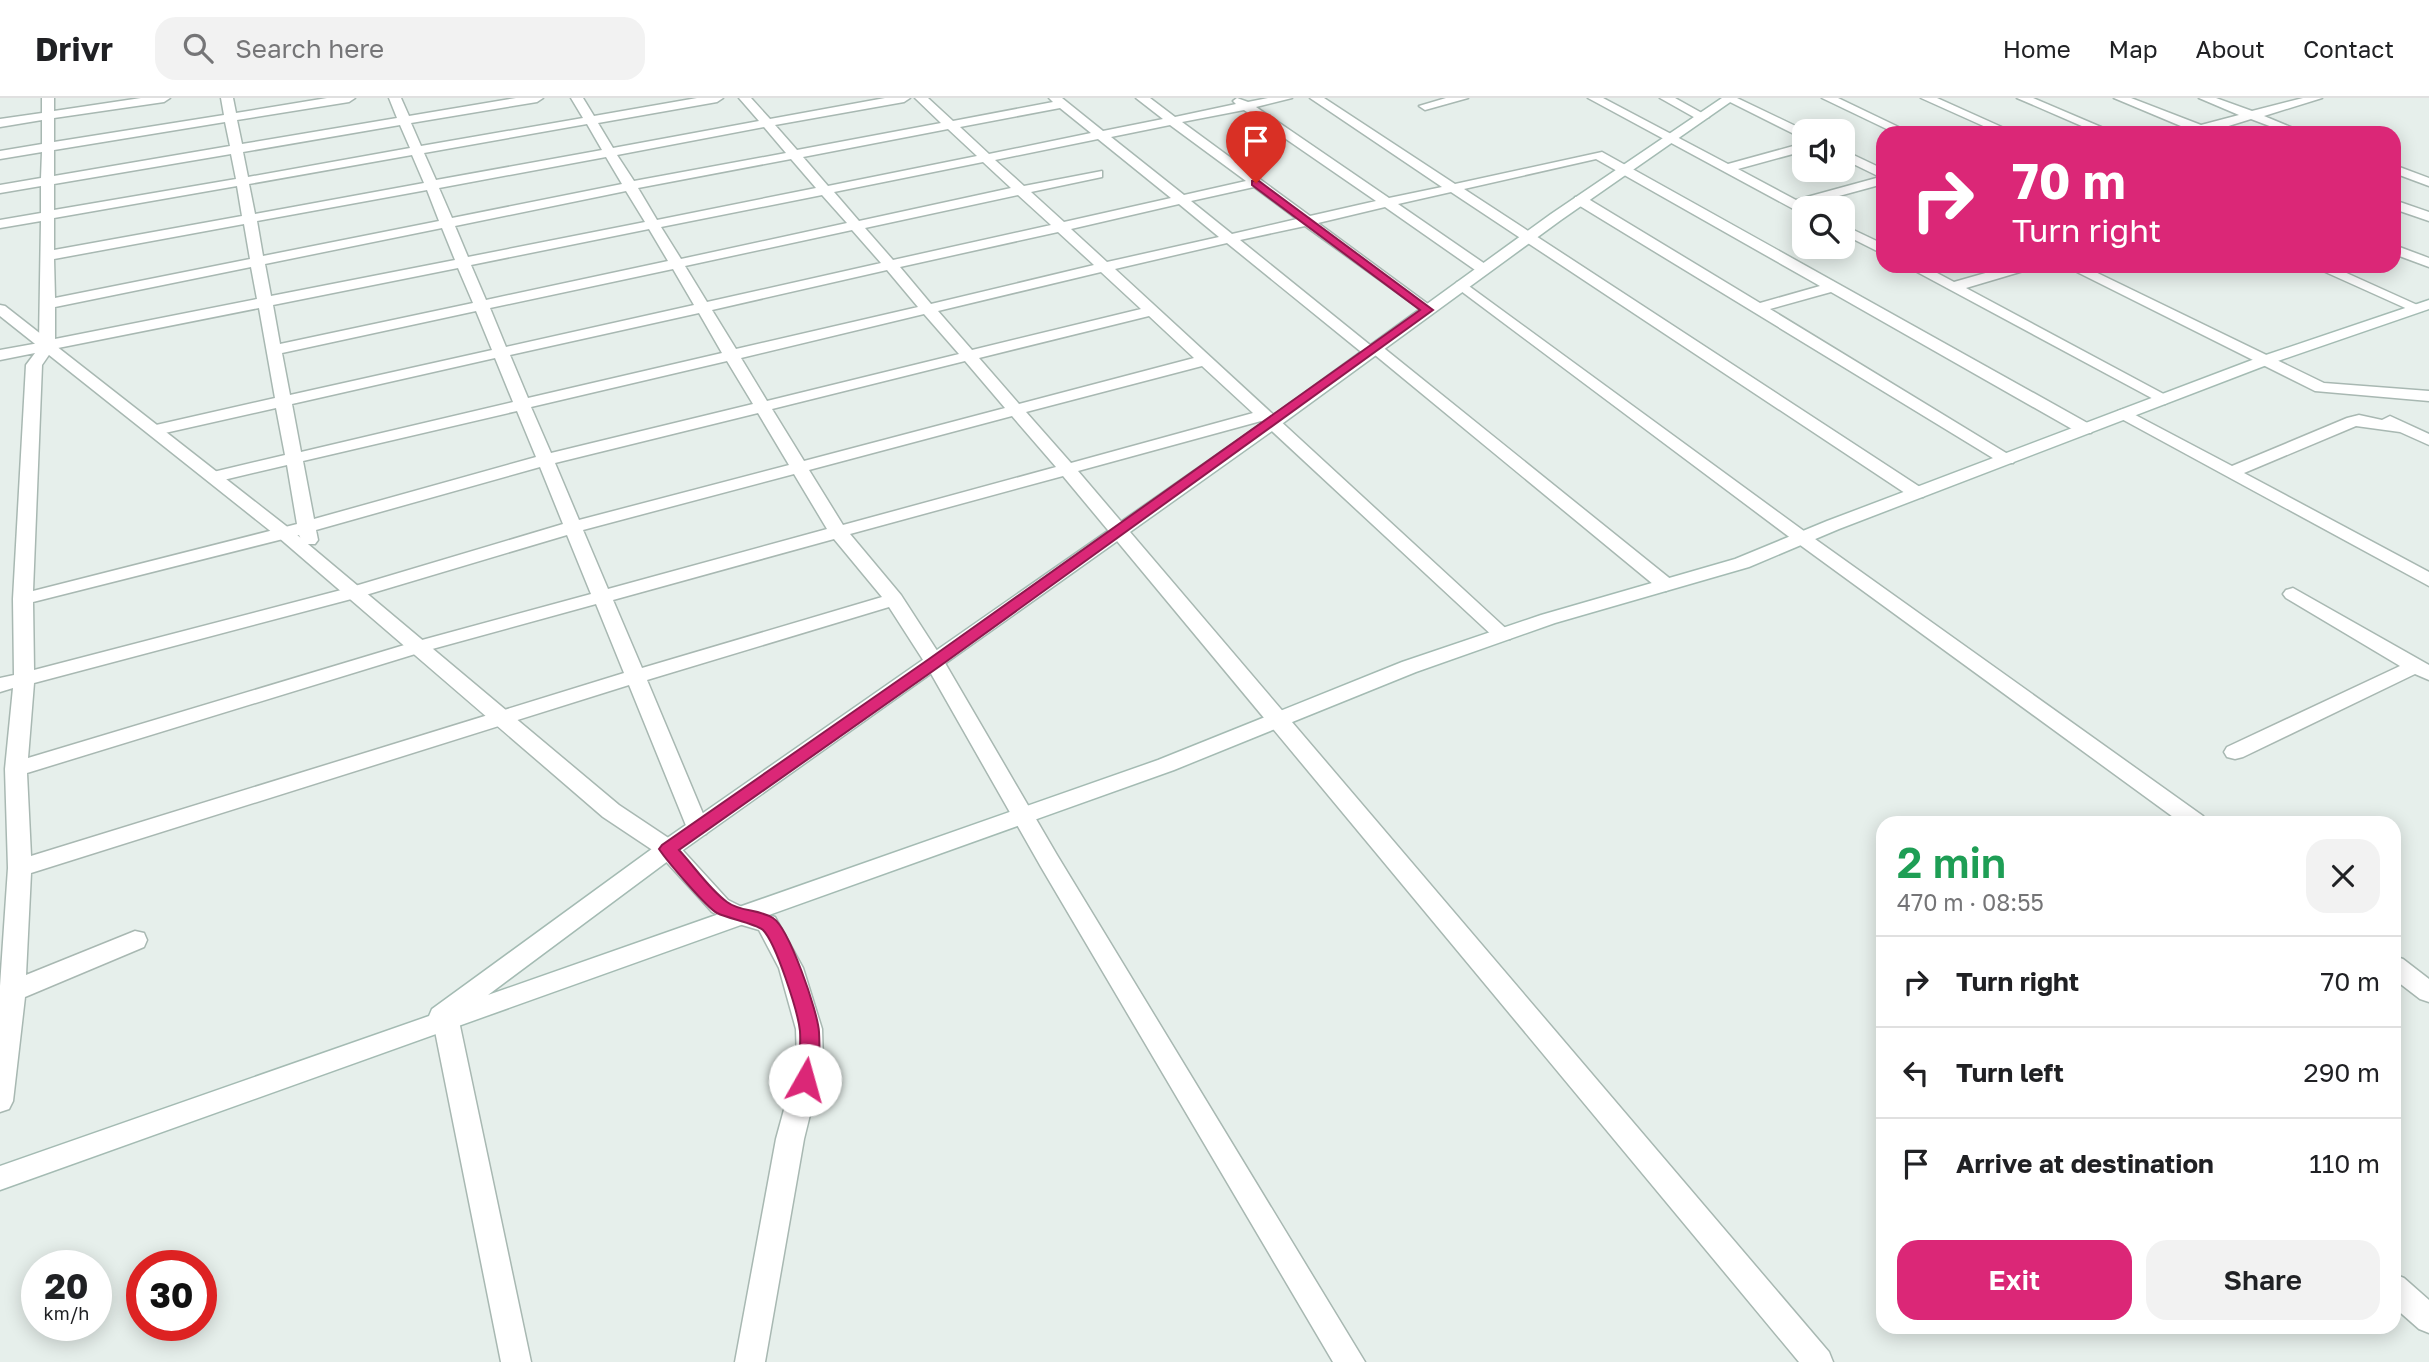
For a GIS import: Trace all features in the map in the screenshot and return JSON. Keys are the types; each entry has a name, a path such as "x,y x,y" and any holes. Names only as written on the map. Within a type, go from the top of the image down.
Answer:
{"street":[{"path":"0,1101 6,994 20,868 16,769 24,679 23,599 34,366 47,346 48,98"},
{"path":"0,123 164,98"},
{"path":"227,98 311,557"},
{"path":"0,155 349,98"},
{"path":"395,98 698,828"},
{"path":"0,189 537,98"},
{"path":"577,98 838,532 894,599 935,663 1036,834 1049,861 1350,1362"},
{"path":"0,225 717,98"},
{"path":"745,98 1119,529 1818,1362"},
{"path":"47,256 904,98"},
{"path":"921,98 1503,635"},
{"path":"1142,98 1427,310"},
{"path":"0,355 1173,121 1240,102 1286,98"},
{"path":"1316,98 1917,493"},
{"path":"1425,106 1462,98"},
{"path":"1594,98 1792,202"},
{"path":"1666,98 1703,117"},
{"path":"434,1025 668,849 935,663 1269,419 1373,350 1580,200 1729,98 1792,129"},
{"path":"1828,98 1890,126"},
{"path":"1927,98 1993,126"},
{"path":"2023,98 2092,126"},
{"path":"2120,98 2192,126"},
{"path":"2205,98 2280,126"},
{"path":"2219,126 2309,99"},
{"path":"47,303 630,186 951,125 1058,101 1666,584"},
{"path":"1240,102 1483,270"},
{"path":"1726,168 1792,150"},
{"path":"215,477 1306,220 1598,155 2085,429"},
{"path":"1855,160 1876,170"},
{"path":"2401,172 2429,182"},
{"path":"273,350 1097,174"},
{"path":"1831,196 1876,182"},
{"path":"156,430 1256,183"},
{"path":"1580,200 2007,458"},
{"path":"2401,207 2429,217"},
{"path":"1855,235 1876,246"},
{"path":"2401,252 2429,263"},
{"path":"1926,273 2165,399"},
{"path":"1953,287 2001,273"},
{"path":"2087,273 2429,440"},
{"path":"2337,273 2423,306"},
{"path":"1462,285 1802,538 2187,816"},
{"path":"1758,308 1833,287"},
{"path":"0,1178 1166,765 1409,667 1503,635 1742,562 2124,414 2273,363 2423,306"},
{"path":"0,309 284,533 611,811 668,849 720,906 740,916 767,923 774,932 792,968 809,1029 810,1062 790,1139 750,1362"},
{"path":"23,599 307,527 545,460 1152,311"},
{"path":"0,685 352,593 573,527 1205,360"},
{"path":"2316,385 2429,396"},
{"path":"2124,414 2429,580"},
{"path":"16,769 418,647 1067,469 1269,419"},
{"path":"2231,472 2353,421 2367,420 2387,427 2402,427"},
{"path":"2293,594 2422,670"},
{"path":"20,868 500,717 894,599"},
{"path":"2235,752 2422,670"},
{"path":"6,994 135,940"},
{"path":"2401,971 2429,992"},
{"path":"434,1025 516,1362"},
{"path":"2401,1294 2429,1319"}],"route":[{"path":"805,1080 810,1062 809,1029 792,968 774,932 767,923 740,916 720,906 668,849 1273,423 1427,310 1256,183"}]}
